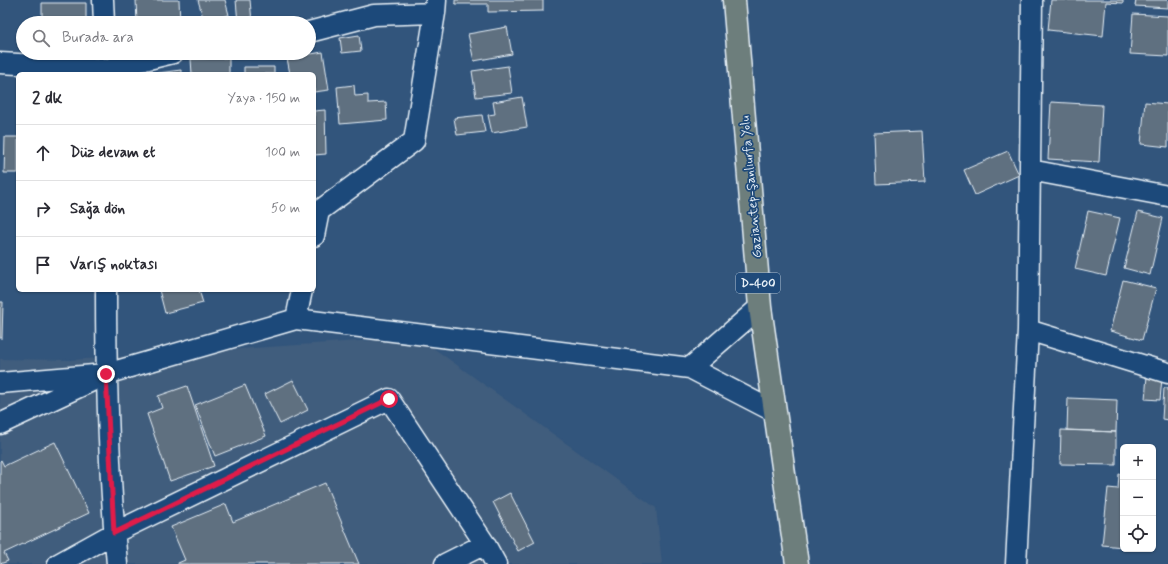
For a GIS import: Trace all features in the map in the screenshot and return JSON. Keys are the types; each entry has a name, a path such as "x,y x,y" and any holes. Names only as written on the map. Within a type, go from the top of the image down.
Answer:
{"main road":[{"name":"Gaziantep-Şanlıurfa Yolu","path":"734,0 760,307 797,564"}],"street":[{"path":"103,0 104,16"},
{"path":"1016,564 1028,330 1032,0"},
{"path":"316,30 374,14 436,6 414,141 319,211 316,226"},
{"path":"0,63 106,66 137,60"},
{"path":"1030,170 1168,196"},
{"path":"106,292 106,374 114,533 117,564"},
{"path":"296,319 302,292"},
{"path":"690,368 760,307"},
{"path":"0,424 106,374 296,319 690,368 775,412"},
{"path":"1028,330 1168,374"},
{"path":"0,383 106,374"},
{"path":"58,564 114,533 389,399 485,544 496,564"},
{"path":"445,564 485,544"}],"shaded area":[{"path":"418,337 656,508 662,564 0,564 0,359 70,360"}],"building":[{"path":"136,0 179,0 180,16 137,16"},
{"path":"198,0 225,0 229,15 203,16"},
{"path":"236,0 250,0 251,16 237,16"},
{"path":"455,0 543,0 543,11 488,12 488,4 455,4"},
{"path":"1051,0 1123,0 1123,3 1106,2 1103,36 1048,30"},
{"path":"1136,0 1168,0 1168,8 1135,6"},
{"path":"42,3 86,3 86,16 42,16"},
{"path":"1133,14 1168,16 1168,56 1130,54"},
{"path":"507,27 512,54 474,61 468,34"},
{"path":"359,35 361,51 342,53 340,38"},
{"path":"323,52 329,90 316,92 316,72 290,72 287,60 316,60 316,53"},
{"path":"191,60 229,60 229,72 192,72"},
{"path":"508,66 512,93 476,97 472,71"},
{"path":"244,67 274,67 274,72 244,72"},
{"path":"181,70 181,72 166,72"},
{"path":"354,85 355,96 368,95 368,103 386,102 387,120 340,124 337,87"},
{"path":"522,97 527,127 492,133 488,115 495,114 493,102"},
{"path":"1051,102 1102,105 1099,162 1048,159"},
{"path":"1145,102 1168,104 1168,147 1141,144"},
{"path":"325,110 326,154 316,155 316,111"},
{"path":"482,115 485,132 457,135 454,118"},
{"path":"922,131 925,182 876,184 874,133"},
{"path":"5,137 16,137 16,173 4,173"},
{"path":"1008,151 1019,175 975,195 964,170"},
{"path":"1088,211 1120,218 1106,276 1075,269"},
{"path":"1138,212 1163,218 1150,275 1124,268"},
{"path":"1123,280 1156,288 1142,340 1110,331"},
{"path":"160,292 200,292 203,303 165,313"},
{"path":"0,302 3,302 2,338 0,338"},
{"path":"1147,376 1162,378 1160,400 1145,399"},
{"path":"293,380 308,410 280,424 265,394"},
{"path":"245,385 266,436 215,456 195,405"},
{"path":"187,386 214,466 170,481 147,414 162,408 158,396"},
{"path":"1164,388 1168,388 1168,420 1162,419"},
{"path":"1068,398 1117,400 1116,432 1067,430"},
{"path":"1061,430 1116,432 1116,465 1060,464"},
{"path":"55,442 89,513 4,553 8,561 0,564 0,461 1,460 4,466"},
{"path":"1119,474 1120,547 1102,545 1108,488 1118,489"},
{"path":"325,483 359,564 178,564 185,560 171,527 226,504 233,522"},
{"path":"510,493 535,542 518,551 493,502"}],"route":[{"path":"106,374 114,533 389,399"}]}
